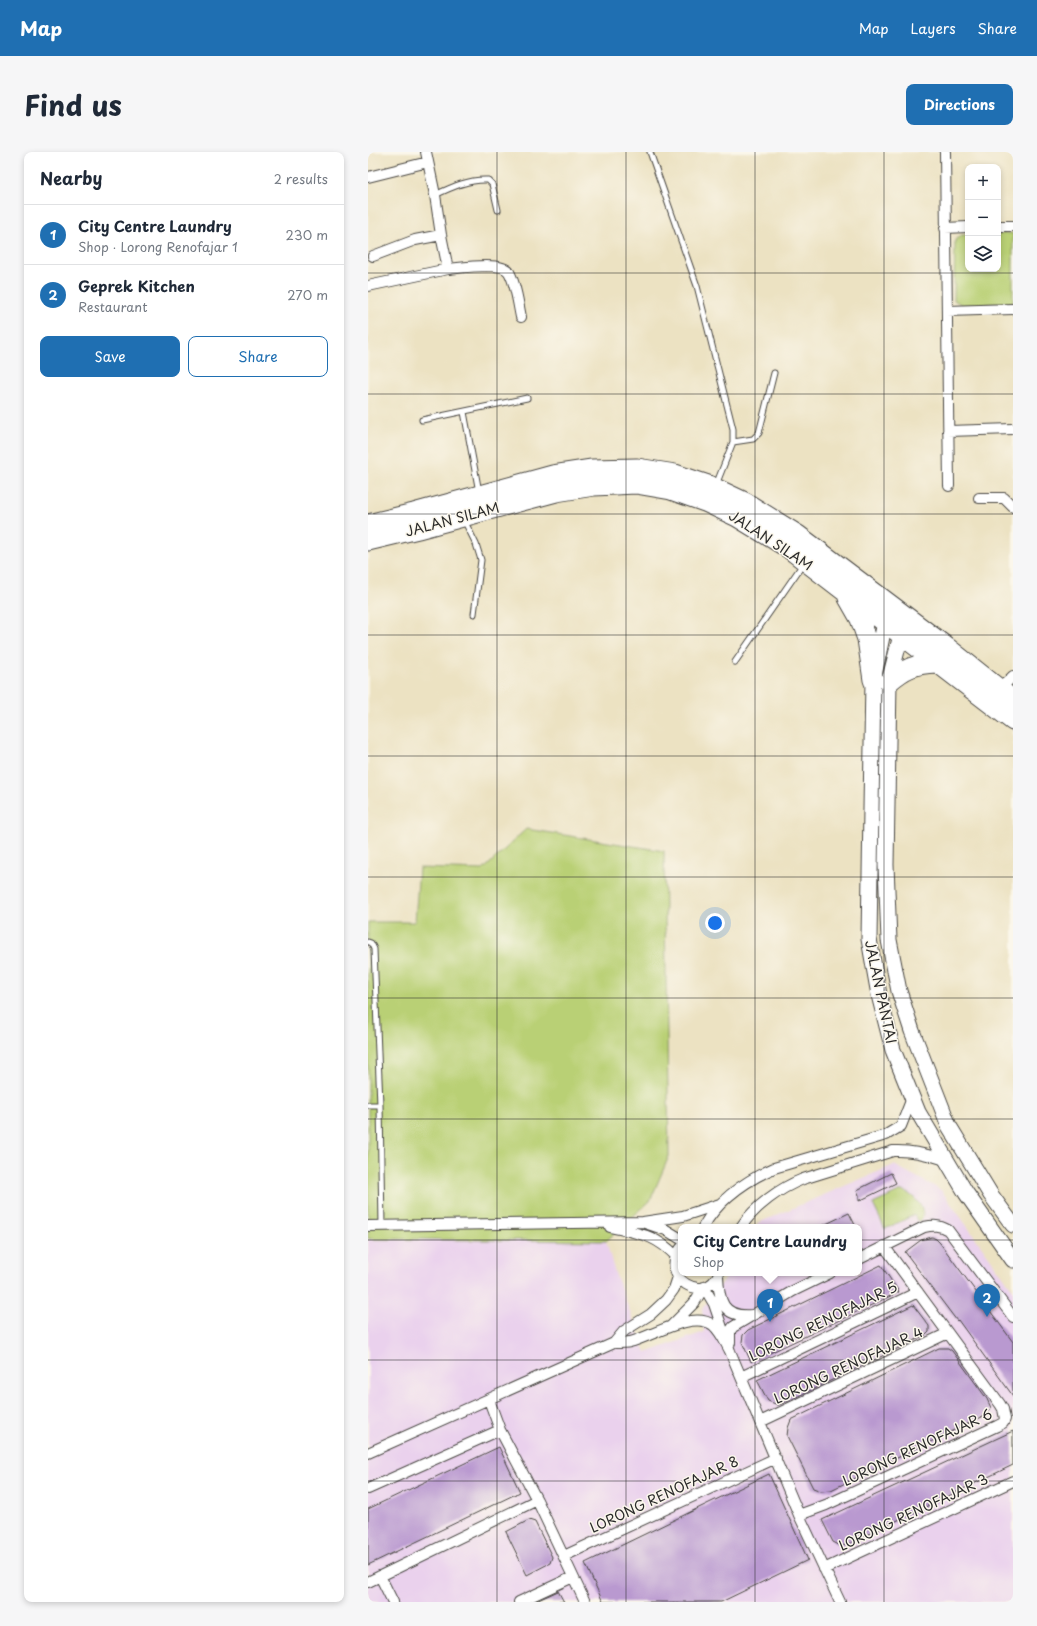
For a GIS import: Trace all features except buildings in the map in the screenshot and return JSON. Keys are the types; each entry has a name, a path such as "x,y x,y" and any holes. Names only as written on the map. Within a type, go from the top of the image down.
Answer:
{"highway":[{"name":"JALAN SILAM","path":"368,524 553,475 592,469 637,468 675,474 714,488 745,502 798,535 905,627 1006,695"},
{"name":"JALAN SILAM","path":"368,540 556,492 594,486 636,484 671,490 705,502 737,516 788,548 842,588 889,614"},
{"path":"842,588 860,619 881,681 921,663 936,663"},
{"name":"JALAN SILAM","path":"905,627 936,663 1013,721"}],"street":[{"path":"426,152 435,195 440,235 448,269"},
{"path":"945,152 949,486"},
{"path":"368,177 428,162"},
{"path":"1001,226 1013,226"},
{"path":"945,228 965,227"},
{"path":"373,256 415,240 440,235"},
{"path":"368,286 448,269 489,266 504,268 508,271 512,282 521,317"},
{"path":"947,311 1013,309"},
{"path":"948,431 1013,429"},
{"path":"978,498 1004,498 1013,508"},
{"name":"JALAN PANTAI","path":"889,614 881,681 868,939 879,995 893,1050 918,1112 966,1193 1013,1260"},
{"name":"JALAN PANTAI","path":"905,627 881,681 889,940 899,991 912,1031 949,1126 991,1195 1013,1225"},
{"path":"1006,695 1013,676"},
{"path":"705,1224 720,1204 751,1179 774,1168 886,1135 900,1126 912,1098"},
{"path":"744,1224 758,1208 789,1185 803,1179 893,1151 906,1150 921,1152 946,1160"},
{"path":"368,1226 596,1224 643,1222 682,1216 720,1204"},
{"path":"643,1222 666,1230 678,1237"},
{"path":"596,1224 647,1235 678,1251"},
{"path":"862,1257 924,1227 934,1224 948,1230 1013,1317"},
{"name":"LORONG RENOFAJAR 6","path":"799,1515 826,1505 1003,1423 1005,1419 1000,1404 884,1246"},
{"path":"678,1255 674,1266 678,1277 690,1286 704,1287 712,1283 717,1276"},
{"path":"719,1276 720,1297 726,1308 737,1316 752,1315"},
{"path":"730,1351 730,1330 733,1327 793,1291 824,1276"},
{"path":"614,1343 624,1331 651,1314 666,1300 674,1289 678,1277"},
{"path":"669,1328 694,1303 704,1287"},
{"path":"704,1287 714,1304 730,1351 799,1515 840,1602"},
{"name":"LORONG RENOFAJAR 5","path":"741,1377 918,1292"},
{"path":"368,1454 614,1343 630,1342 669,1328 690,1322 701,1321 711,1324 718,1330 730,1351"},
{"name":"LORONG RENOFAJAR 4","path":"760,1422 948,1333"},
{"path":"489,1400 500,1430 537,1500 585,1602"},
{"path":"368,1489 500,1430"},
{"name":"LORONG RENOFAJAR 8","path":"564,1556 776,1458"},
{"name":"LORONG RENOFAJAR 3","path":"824,1569 1013,1481"},
{"path":"368,1582 537,1500"},
{"path":"380,1576 392,1602"},
{"path":"518,1602 573,1577"}],"lane":[{"path":"650,152 705,312 733,429 733,442 714,488"},
{"path":"435,195 454,186 477,180 488,180 492,184 498,210"},
{"path":"733,442 753,439 759,433 774,373"},
{"path":"422,420 527,398"},
{"path":"464,412 480,495"},
{"path":"462,517 478,549 481,560 474,614"},
{"path":"735,662 805,561"},
{"path":"368,942 374,949 380,1105 382,1226"},
{"path":"368,1105 380,1105"}],"shaded area":[{"path":"894,1165 941,1190 1013,1290 1013,1602 368,1602 368,1239 606,1241 615,1273 646,1353 704,1332 702,1309 728,1276 862,1276 862,1224 758,1223"}],"green space":[{"path":"1013,233 1013,303 962,305 954,300 955,240 962,235 965,235 965,272 1001,272 1001,234"},
{"path":"526,829 664,851 669,1156 650,1201 606,1241 368,1239 368,922 415,922 419,868 483,870"},
{"path":"901,1191 908,1193 919,1203 923,1210 922,1217 918,1222 914,1215 885,1229 873,1204"}],"place":[{"name":"Geprek Kitchen","path":"987,1317"},
{"name":"City Centre Laundry","path":"770,1322"}]}
